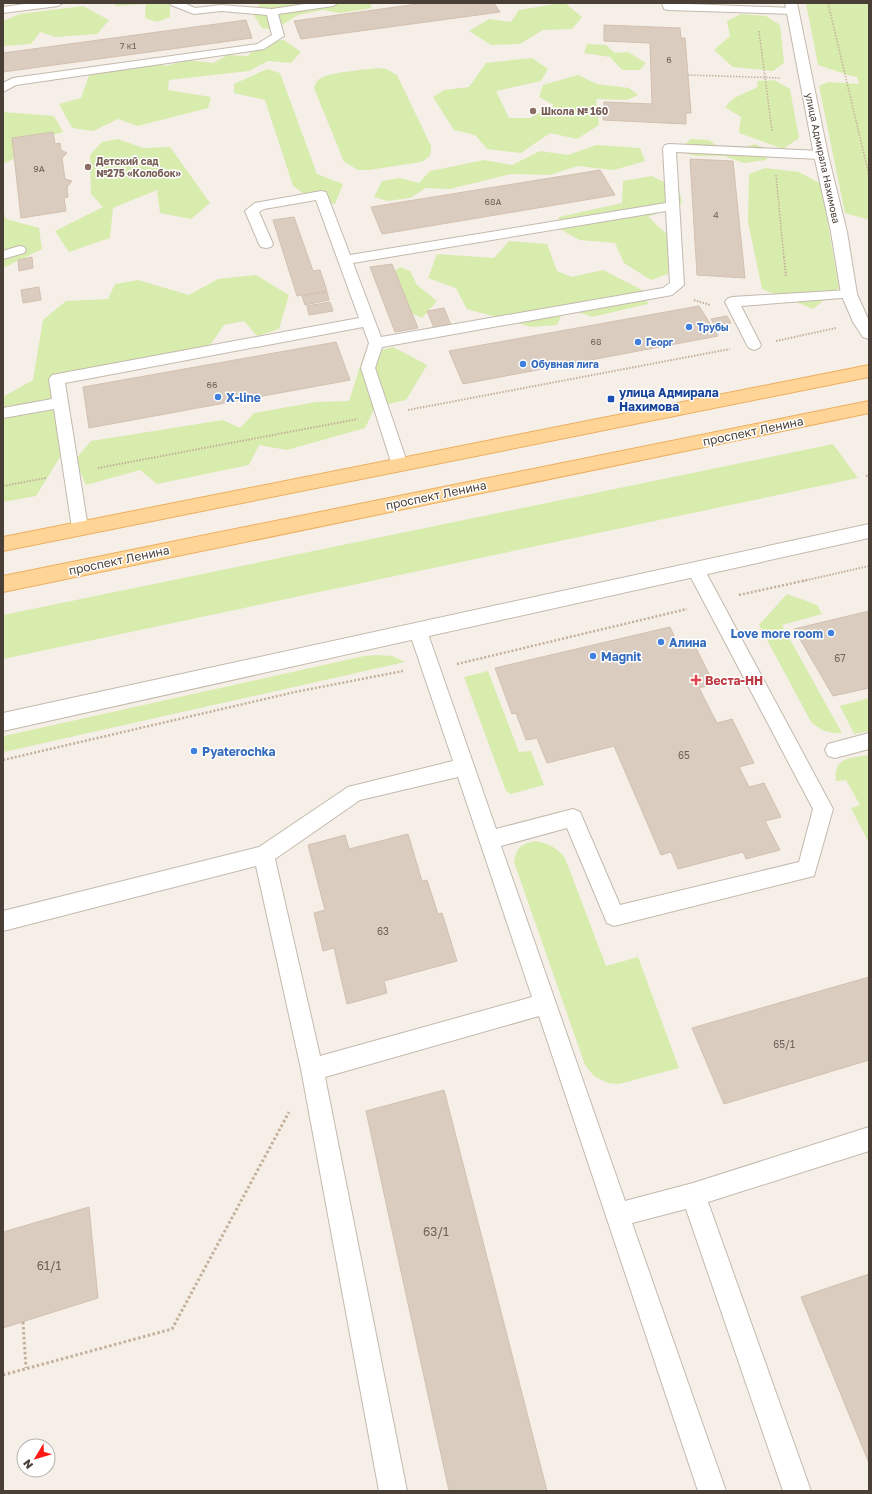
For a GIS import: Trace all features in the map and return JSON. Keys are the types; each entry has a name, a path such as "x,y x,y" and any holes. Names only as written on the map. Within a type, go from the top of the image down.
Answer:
{"main road":[{"path":"3,544 869,371"},
{"name":"проспект Ленина","path":"3,584 869,407"}],"street":[{"name":"улица Адмирала Нахимова","path":"792,7 821,155 839,232 848,289 865,328"},
{"path":"848,289 869,306"},
{"path":"3,722 869,531"}],"lane":[{"path":"3,10 58,3"},
{"path":"175,3 194,11 221,8 272,12 333,3"},
{"path":"667,3 668,7 792,7"},
{"path":"3,88 13,82 260,47 278,36 272,12"},
{"path":"376,343 667,292 677,285 669,148 821,155"},
{"path":"266,244 252,210 260,206 321,195 376,343 368,368 400,465"},
{"path":"346,260 672,206"},
{"path":"3,255 19,250"},
{"path":"754,345 732,302 848,289"},
{"path":"80,528 57,379 368,321"},
{"path":"3,413 60,403"},
{"path":"489,840 573,818 614,916 807,869 823,809 696,570"},
{"path":"418,631 712,1491"},
{"path":"835,750 869,741"},
{"path":"3,921 264,855 355,793 465,767"},
{"path":"264,855 312,1070 392,1491"},
{"path":"312,1070 545,1004"},
{"path":"617,1215 693,1195 869,1139"},
{"path":"693,1195 797,1491"}],"path":[{"path":"828,3 869,175"},
{"path":"688,75 806,79"},
{"path":"667,292 712,306 732,302"},
{"path":"3,486 754,345 865,328"},
{"path":"3,1375 172,1329 312,1070"},
{"path":"23,1322 26,1368"}],"green space":[{"path":"116,3 170,3 170,17 157,22 145,18 146,4 115,6"},
{"path":"257,3 370,3 372,8 340,13 323,10 298,15 274,30 262,28 253,14 260,4"},
{"path":"565,3 582,17 572,29 543,30 520,44 491,45 469,31 489,19 511,22 519,10"},
{"path":"806,3 869,3 869,220 845,213 819,86 828,82 859,84 857,77 818,65"},
{"path":"83,6 109,20 97,34 56,37 40,32 31,44 3,46 3,21 20,14"},
{"path":"741,14 766,16 780,25 784,63 773,71 733,67 714,50 730,36 727,21"},
{"path":"284,40 301,52 291,63 268,61 249,71 169,80 168,90 211,97 208,108 138,126 118,119 93,131 72,128 59,104 81,98 89,75 115,71 146,59 165,66 188,60 213,63 228,55 248,56 259,41"},
{"path":"587,44 606,45 615,53 628,52 646,63 640,70 622,70 610,57 584,53"},
{"path":"532,58 548,69 541,81 496,91 509,118 530,118 554,105 539,97 543,85 578,75 597,84 629,88 638,95 627,100 596,99 599,125 577,139 550,133 521,153 487,149 475,135 454,130 433,97 444,90 469,87 486,63"},
{"path":"377,68 386,69 397,75 431,146 429,156 421,162 369,170 358,170 344,162 314,87 318,80 326,76"},
{"path":"267,69 280,73 317,174 343,184 335,204 313,200 293,186 265,100 234,93 234,84"},
{"path":"774,80 790,89 799,138 783,149 739,133 741,117 725,107 734,98 758,87 757,81"},
{"path":"3,112 54,116 63,132 30,142 23,154 3,164"},
{"path":"118,139 143,148 170,147 210,203 191,219 160,213 157,190 113,208 110,238 69,252 55,231 103,207 91,194 90,155 102,142"},
{"path":"691,139 709,140 726,153 755,144 769,150 766,160 744,163 724,156 696,156 677,151"},
{"path":"596,145 640,148 645,161 614,170 577,166 550,175 511,174 450,189 426,188 410,198 387,201 374,197 382,181 400,178 419,183 430,171 484,160 512,165 540,151 568,155"},
{"path":"765,168 799,172 821,184 839,288 813,309 762,289 748,222 749,174"},
{"path":"652,176 679,189 682,203 648,217 668,235 668,274 651,280 624,263 615,243 580,240 558,228 559,217 622,203 623,181"},
{"path":"3,210 6,219 39,228 42,249 3,268"},
{"path":"509,241 547,244 557,271 572,277 603,270 644,291 648,304 592,317 565,307 557,325 531,327 467,309 456,288 428,278 437,254 494,258"},
{"path":"400,267 410,271 417,285 437,301 422,318 392,305 385,279"},
{"path":"256,275 289,295 279,329 257,336 244,321 224,325 201,358 49,385 62,454 36,496 3,502 3,397 33,380 43,320 66,301 108,299 115,284 138,280 189,295 218,279"},
{"path":"393,347 427,365 406,400 375,407 365,428 287,450 259,445 249,465 157,484 140,470 86,485 75,460 91,441 223,420 240,428 254,413 316,402 349,401 364,354"},
{"path":"833,444 858,478 3,659 3,615"},
{"path":"787,594 817,605 822,614 782,625 842,733 824,731 810,720 759,625"},
{"path":"364,656 392,656 405,662 4,752 4,736"},
{"path":"488,671 519,752 531,751 544,785 511,794 506,791 464,677"},
{"path":"869,698 869,731 854,734 840,706"},
{"path":"869,755 869,843 851,808 860,805 846,780 836,781 836,773 837,767 844,760"},
{"path":"536,841 552,846 565,858 606,966 638,957 679,1068 619,1084 608,1083 594,1076 585,1065 514,862 516,853 520,847 526,843"}],"building":[{"path":"425,3 494,3 500,12 301,39 294,21"},
{"path":"246,20 252,38 3,72 3,53"},
{"path":"604,25 680,28 681,38 685,38 691,113 686,113 686,124 603,120 604,102 652,104 650,43 604,41"},
{"path":"53,132 55,144 60,143 61,150 67,153 62,158 65,179 72,181 67,187 68,197 64,198 66,211 21,218 12,138"},
{"path":"690,159 733,161 745,278 697,275"},
{"path":"600,170 615,195 382,234 371,207"},
{"path":"294,217 313,271 320,270 327,291 297,296 273,220"},
{"path":"32,257 33,268 19,271 18,260"},
{"path":"392,264 418,328 395,332 370,267"},
{"path":"39,287 41,300 23,303 21,290"},
{"path":"327,292 329,300 305,305 302,296"},
{"path":"330,302 333,311 309,315 307,306"},
{"path":"699,306 718,336 463,384 449,351"},
{"path":"444,308 451,325 434,328 427,311"},
{"path":"727,316 731,323 715,326 711,319"},
{"path":"336,342 350,380 89,428 83,387"},
{"path":"869,611 869,688 833,696 794,629"},
{"path":"670,627 680,649 695,646 714,684 699,688 717,723 732,719 754,763 739,767 749,787 764,783 781,817 765,821 780,850 746,859 743,852 678,869 671,852 661,855 614,746 547,763 537,738 526,740 516,713 512,714 495,668"},
{"path":"408,834 422,881 427,880 438,914 442,913 457,961 384,981 387,993 347,1004 334,948 323,951 314,913 325,910 308,845 345,835 349,849"},
{"path":"869,977 869,1060 724,1104 692,1028"},
{"path":"444,1090 547,1491 449,1491 366,1111"},
{"path":"89,1207 98,1298 3,1328 3,1232"},
{"path":"869,1274 869,1463 801,1297"}],"place":[{"name":"Школа № 160","path":"533,111"},
{"name":"Детский сад №275 «Колобок»","path":"88,167"},
{"name":"Трубы","path":"689,327"},
{"name":"Георг","path":"638,342"},
{"name":"Обувная лига","path":"523,364"},
{"name":"X-line","path":"218,397"},
{"name":"улица Адмирала Нахимова","path":"611,399"},
{"name":"Love more room","path":"831,633"},
{"name":"Алина","path":"661,642"},
{"name":"Magnit","path":"593,656"},
{"name":"Веста-НН","path":"696,680"},
{"name":"Pyaterochka","path":"194,751"}]}
